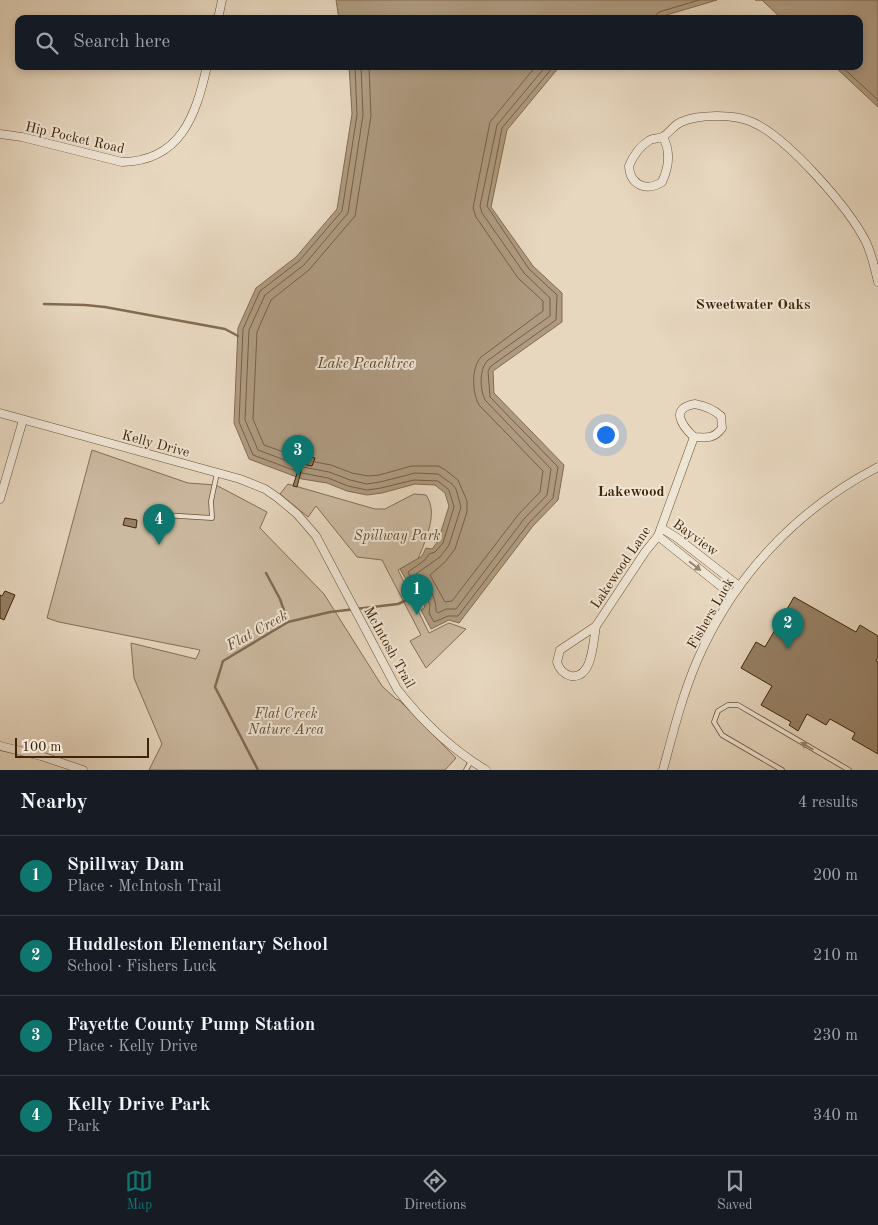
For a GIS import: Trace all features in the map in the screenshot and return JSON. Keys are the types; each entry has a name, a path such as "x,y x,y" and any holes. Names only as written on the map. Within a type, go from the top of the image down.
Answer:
{"street":[{"path":"219,15 222,0"},
{"name":"Hip Pocket Road","path":"0,134 22,137 122,162 136,162 150,158 174,144 185,129 195,110 206,70"},
{"path":"663,137 667,145 669,159 667,172 662,182 650,188 637,184 632,179 628,166 635,154 650,139 663,137 682,122 724,116 752,122 776,136 797,156 854,222 866,243 878,282"},
{"path":"695,404 706,406 715,410 721,416 722,428 718,433 707,438 694,437 681,423 680,412 685,407 695,404"},
{"name":"Kelly Drive","path":"0,413 248,482 265,489 297,514"},
{"path":"0,499 23,420"},
{"name":"Lakewood Lane","path":"596,626 560,650 557,662 563,673 569,676 576,676 582,674 586,669 589,663 596,626 645,552 658,536 694,437"},
{"name":"Fishers Luck","path":"662,770 683,698 695,667 708,638 732,595 768,551 798,520 842,487 878,467"},
{"name":"McIntosh Trail","path":"297,514 316,536 397,689 410,706 453,748 486,770"},
{"name":"Bayview","path":"661,528 676,537 739,586"},
{"name":"Bayview","path":"658,536 732,595"},
{"path":"0,746 41,756 83,770"}],"lane":[{"path":"147,514 212,518 211,501 217,473"},
{"path":"782,770 722,735 714,722 718,711 728,705 738,705 849,770"},
{"path":"466,770 471,761"}],"green space":[{"name":"Flat Creek Nature Area","path":"92,450 188,483 216,485 267,512 260,528 324,594 382,686 399,700 456,758 445,770 149,770 162,744 134,678 131,643 196,659 200,650 47,618"},
{"name":"Spillway Park","path":"288,484 375,509 385,509 414,494 426,495 430,502 431,518 424,544 418,559 398,570 429,633 449,623 466,629 426,668 410,641 421,635 382,560 357,557 316,506 308,517 280,494"}],"water":[{"path":"336,0 717,0 666,15 338,15"},
{"path":"762,0 878,0 878,107 838,70 863,70 863,15 778,15"},
{"name":"Lake Peachtree","path":"349,70 557,70 507,130 491,207 533,266 562,293 562,322 493,371 494,393 564,465 558,500 533,526 459,623 449,620 431,629 421,610 425,607 416,588 412,590 400,569 422,556 426,548 432,549 438,541 449,506 445,493 435,485 415,484 367,495 347,491 327,483 302,479 249,459 234,423 238,328 256,288 296,257 337,209 352,114"}],"building":[{"path":"303,455 315,458 312,466 303,464 297,487 293,486"},
{"path":"125,518 137,520 136,528 123,525"},
{"path":"5,591 15,595 4,620 0,618 0,595 2,596"},
{"path":"794,597 856,632 860,625 878,636 878,657 876,661 878,662 878,754 852,739 855,733 830,719 826,725 807,714 798,731 789,725 791,722 761,705 772,686 741,668 756,642 765,647"}],"waterway":[{"path":"44,304 105,307 225,329 238,336"},
{"name":"Flat Creek","path":"266,573 280,599 288,622"},
{"name":"Flat Creek","path":"258,770 215,687 223,661 288,622 330,612 398,604 419,594"}],"place":[{"name":"Fayette County Pump Station","path":"298,476"},
{"name":"Kelly Drive Park","path":"159,545"},
{"name":"Spillway Dam","path":"417,615"},
{"name":"Huddleston Elementary School","path":"788,649"}],"district":[{"name":"Sweetwater Oaks","path":"753,304"},
{"name":"Lakewood","path":"631,491"}]}
